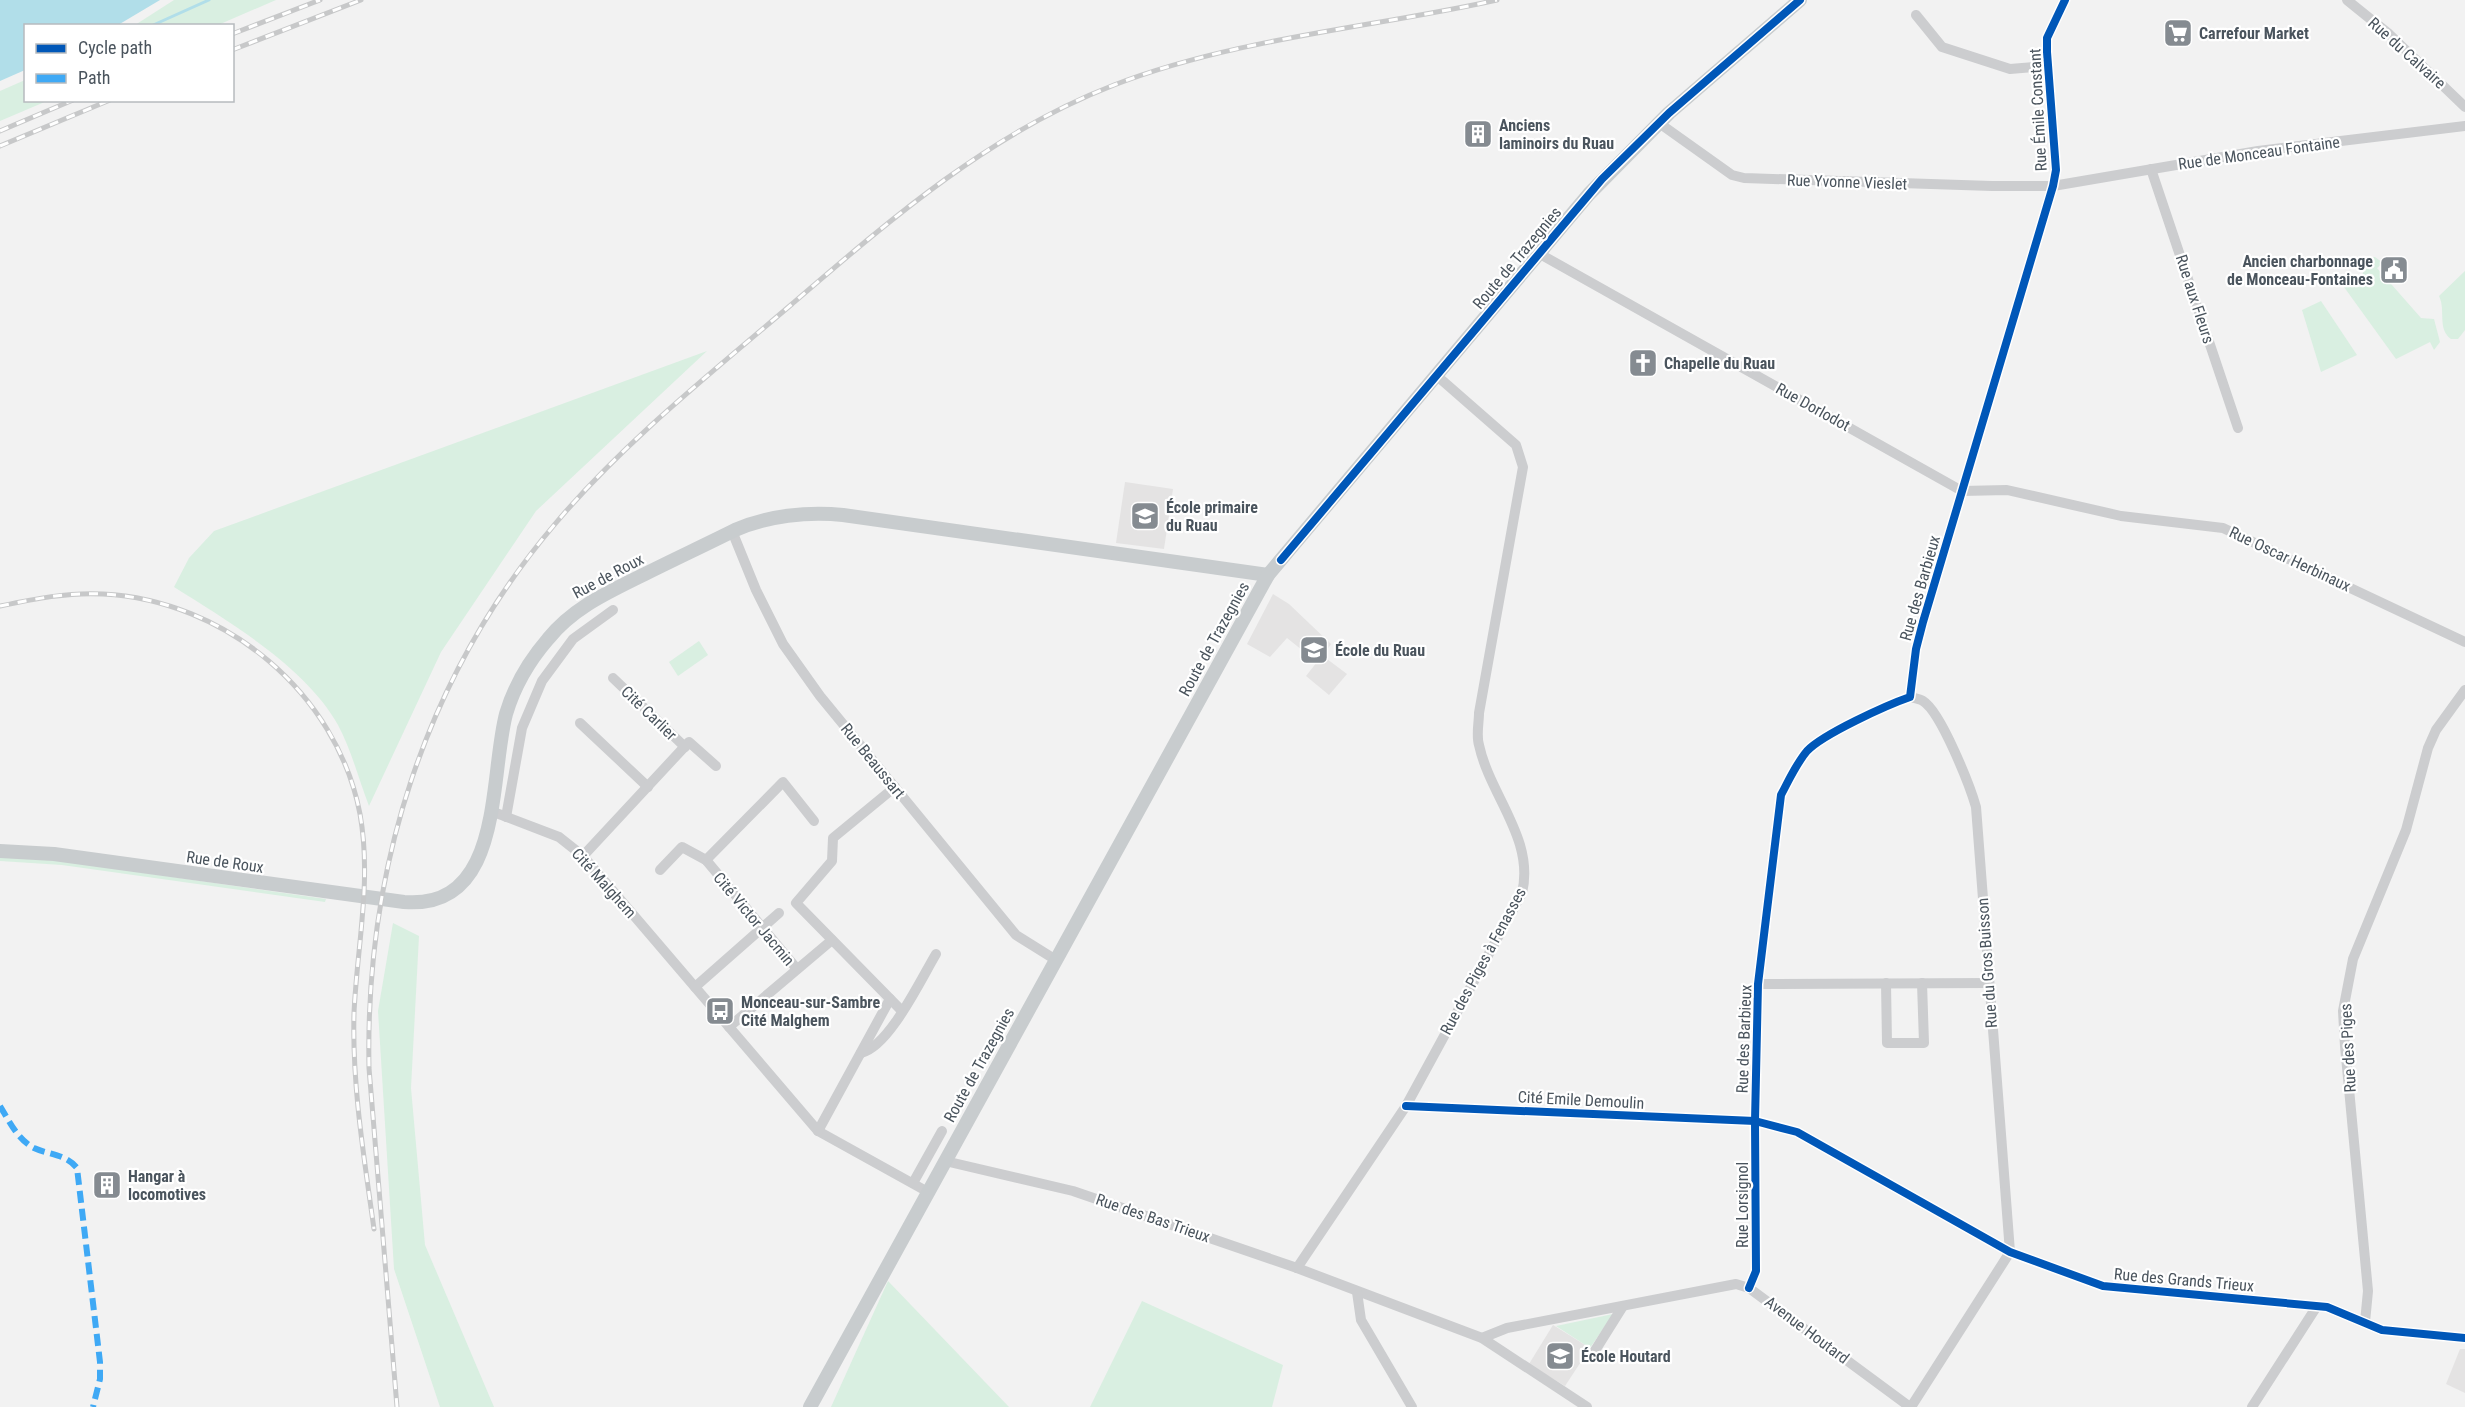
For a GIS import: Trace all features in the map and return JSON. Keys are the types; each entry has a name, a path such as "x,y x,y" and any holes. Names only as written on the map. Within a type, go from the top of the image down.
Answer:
{"main road":[{"name":"Route de Trazegnies","path":"810,1407 1268,575 1599,183 1659,123 1800,0"},
{"name":"Rue de Roux","path":"0,851 42,853 333,893 422,902 446,894 470,874 483,851 502,733 510,703 522,677 546,640 566,620 593,600 732,531 765,520 810,514 839,514 1268,575"}],"street":[{"name":"Rue Émile Constant","path":"2053,186 2056,170 2048,38 2065,0"},
{"name":"Rue du Calvaire","path":"2347,0 2389,34 2465,106"},
{"name":"Rue Émile Constant","path":"1916,15 1942,47 2010,69 2048,66"},
{"name":"Rue Yvonne Vieslet","path":"1659,123 1732,175 1744,178 2053,186"},
{"name":"Rue de Monceau Fontaine","path":"2053,186 2258,151 2465,126"},
{"name":"Rue aux Fleurs","path":"2151,169 2238,428"},
{"name":"Rue des Barbieux","path":"1755,1121 1758,984 1778,810 1792,772 1807,751 1823,737 1910,697 1918,640 2053,186"},
{"name":"Rue Dorlodot","path":"1538,253 1962,491"},
{"name":"Rue des Piges à Fenasses","path":"1297,1268 1406,1106 1522,893 1527,873 1523,850 1478,744 1479,713 1523,466 1516,445 1436,375"},
{"name":"Rue Oscar Herbinaux","path":"1962,491 2007,490 2121,516 2223,528 2465,642"},
{"name":"Rue Beaussart","path":"732,531 756,590 783,644 820,696 1016,935 1056,960"},
{"name":"Rue de Roux","path":"506,817 522,728 542,681 573,639 613,610"},
{"name":"Cité Carlier","path":"613,678 685,747"},
{"name":"Rue des Piges","path":"2365,1322 2368,1291 2343,1011 2347,983 2353,959 2406,830 2428,747 2436,730 2465,690"},
{"name":"Rue du Gros Buisson","path":"1910,697 1924,701 1933,712 1968,780 1976,807 2010,1252"},
{"path":"580,723 648,787"},
{"name":"Cité Carlier","path":"583,856 689,742 716,766"},
{"name":"Cité Victor Jacmin","path":"705,860 783,782 814,821"},
{"path":"895,787 833,838 832,861 796,903 902,1011"},
{"name":"Cité Malghem","path":"491,811 559,837 583,856 818,1131 928,1192"},
{"name":"Cité Victor Jacmin","path":"660,870 682,847 705,860 797,969 832,940"},
{"path":"695,987 779,913"},
{"path":"861,1053 872,1050 902,1011 936,954"},
{"path":"729,1027 797,969"},
{"path":"1886,983 1887,1043 1924,1043 1923,983"},
{"path":"1758,984 1989,983"},
{"path":"818,1131 890,999"},
{"name":"Cité Emile Demoulin","path":"1406,1106 1755,1121"},
{"name":"Rue des Grands Trieux","path":"1755,1121 1797,1132 2010,1252 2103,1286 2317,1306 2382,1330 2465,1338"},
{"name":"Rue Lorsignol","path":"1749,1288 1756,1271 1755,1121"},
{"path":"914,1183 942,1131"},
{"name":"Rue des Bas Trieux","path":"945,1161 1072,1191 1297,1268 1482,1338 1587,1407"},
{"path":"1911,1407 2010,1252"},
{"name":"Avenue Houtard","path":"1482,1338 1507,1328 1736,1284 1749,1288 1911,1407"},
{"path":"1357,1292 1361,1320 1412,1407"},
{"path":"1591,1358 1623,1306"},
{"path":"2252,1407 2317,1306"}],"shaded area":[{"name":"École primaire du Ruau","path":"1125,482 1173,489 1164,549 1116,543"},
{"name":"École du Ruau","path":"1273,594 1289,604 1331,644 1323,656 1347,674 1329,695 1306,676 1317,662 1287,638 1270,657 1247,644"},
{"name":"École Houtard","path":"1553,1325 1590,1348 1565,1386 1529,1364"},
{"path":"2460,1349 2465,1349 2465,1393 2446,1384"}],"green space":[{"path":"174,0 276,0 220,24 137,24"},
{"path":"24,80 24,102 45,102 0,121 0,91"},
{"path":"2366,257 2375,257 2383,263 2377,268 2421,318 2434,319 2440,342 2434,350 2430,342 2396,359 2344,287 2361,276 2368,265 2362,260"},
{"path":"2465,271 2465,330 2458,339 2451,339 2444,330 2439,296"},
{"path":"2321,301 2357,355 2321,372 2302,310"},
{"path":"707,351 536,511 441,652 369,806 343,734 324,704 286,665 264,647 174,587 189,558 214,531"},
{"path":"699,641 708,655 678,676 669,662"},
{"path":"0,857 62,861 326,899 325,902 62,865 0,861"},
{"path":"393,923 419,936 411,1088 425,1245 494,1407 440,1407 394,1269 378,1011"},
{"path":"888,1281 1009,1407 831,1407"},
{"path":"1142,1301 1283,1365 1272,1407 1090,1407"},
{"path":"1613,1314 1590,1348 1556,1326"}],"water":[{"path":"0,0 160,0 120,24 24,24 24,70 0,81"}],"waterway":[{"path":"155,24 209,0"}],"railway":[{"path":"234,33 320,0"},
{"path":"234,49 361,0"},
{"path":"397,1407 369,1068 371,994 378,921 392,849 412,779 438,711 471,646 510,583 555,524 639,437 829,272 944,180 1025,127 1114,85 1207,56 1304,35 1497,0"},
{"path":"0,131 68,102"},
{"path":"0,146 105,102"},
{"path":"0,606 64,595 103,594 148,600 191,614 232,634 269,661 301,693 327,729 347,770 360,814 363,839 365,864 363,913 354,1013 354,1040 360,1121 374,1229"}],"marked path":[{"path":"0,1106 14,1130 28,1145 63,1157 77,1168 100,1362 100,1379 93,1407"}],"cycle path":[{"path":"1281,560 1602,179 1669,113 1800,0"},
{"path":"1749,1288 1756,1271 1755,1121 1758,984 1781,795 1799,761 1815,744 1886,706 1910,697 1916,649 1923,622 2053,186 2056,170 2047,38 2065,0"},
{"path":"1406,1106 1755,1121 1797,1132 2010,1252 2103,1286 2327,1307 2382,1330 2465,1338"}],"place":[{"name":"Carrefour Market","path":"2178,33"},
{"name":"Anciens laminoirs du Ruau","path":"1478,134"},
{"name":"Ancien charbonnage de Monceau-Fontaines","path":"2394,270"},
{"name":"Chapelle du Ruau","path":"1643,363"},
{"name":"École primaire du Ruau","path":"1145,516"},
{"name":"École du Ruau","path":"1314,650"},
{"name":"Monceau-sur-Sambre Cité Malghem","path":"720,1011"},
{"name":"Hangar à locomotives","path":"107,1185"},
{"name":"École Houtard","path":"1560,1356"}]}
